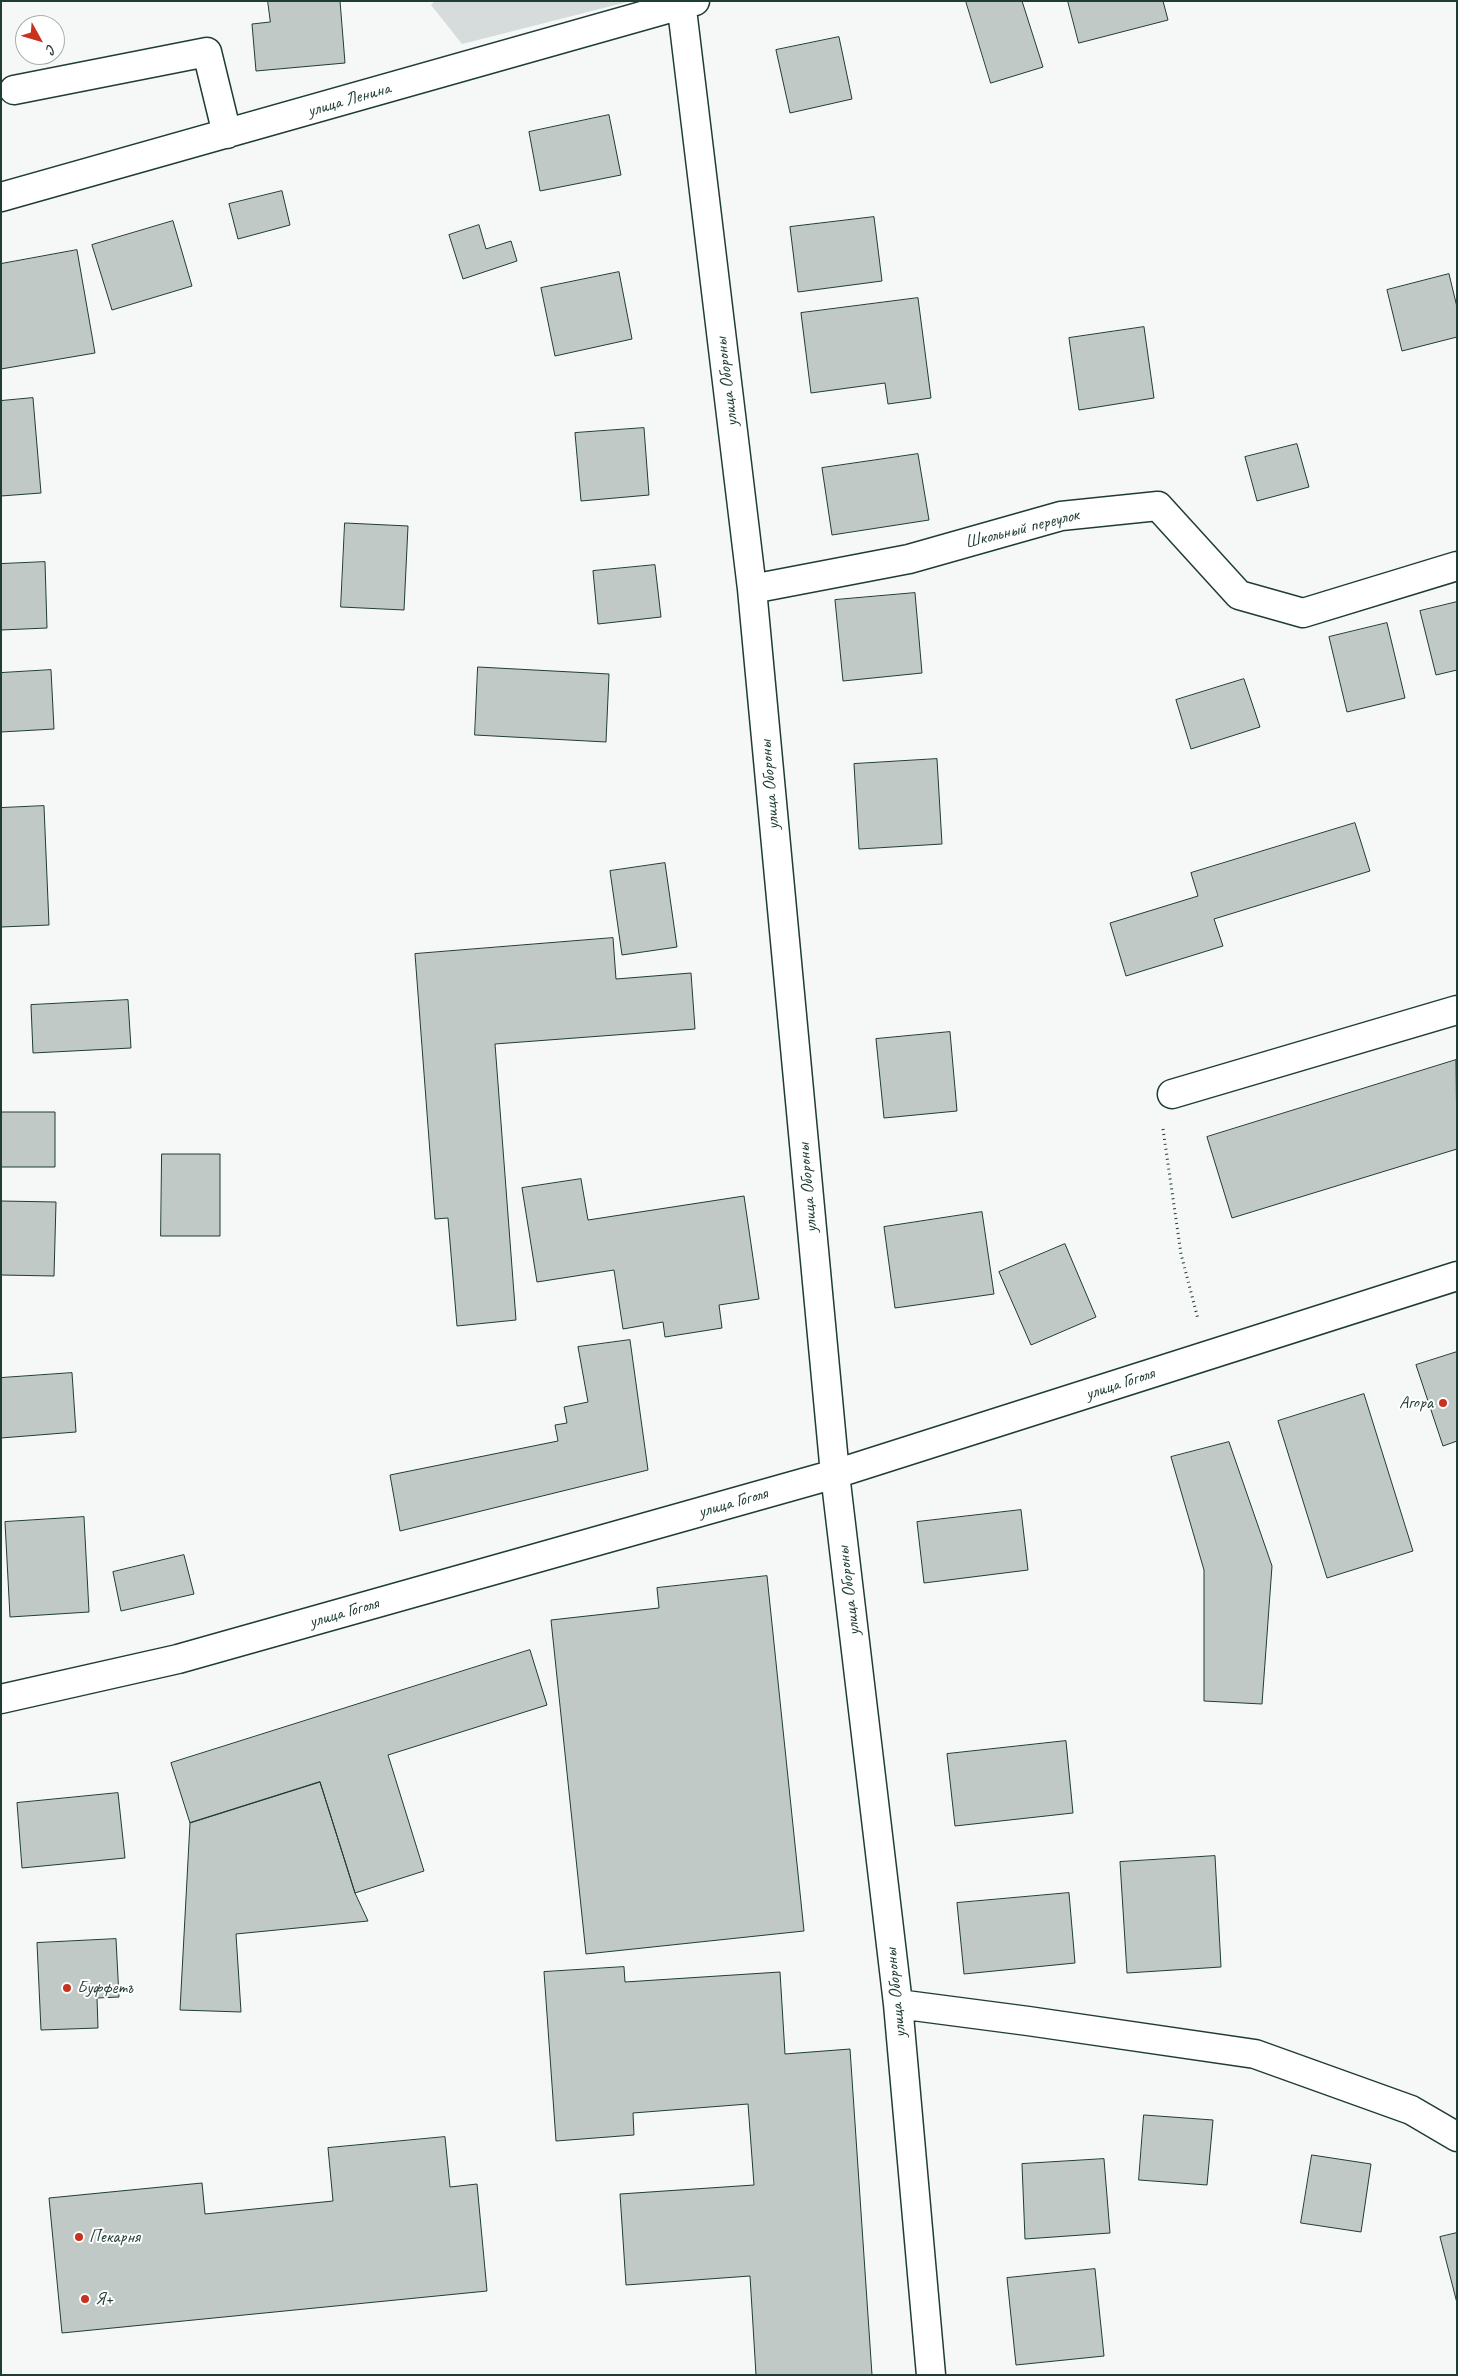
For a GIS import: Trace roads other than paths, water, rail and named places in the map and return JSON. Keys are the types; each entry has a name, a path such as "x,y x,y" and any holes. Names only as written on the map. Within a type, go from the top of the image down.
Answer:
{"street":[{"name":"улица Ленина","path":"1,197 686,3"},
{"name":"улица Обороны","path":"686,3 752,589 835,1474 898,2004 931,2375"},
{"path":"14,90 207,52 227,134"},
{"name":"Школьный переулок","path":"752,589 909,559 1061,516 1158,506 1239,595 1303,613 1457,566"},
{"path":"1172,1094 1457,1010"},
{"name":"улица Гоголя","path":"1,1699 178,1660 835,1474 1457,1276"},
{"path":"898,2004 1255,2054 1411,2110 1457,2137"}],"place":[{"name":"Агора","path":"1443,1403"},
{"name":"Буффетъ","path":"67,1988"},
{"name":"Пекарня","path":"79,2237"},
{"name":"Я+","path":"85,2299"}]}
